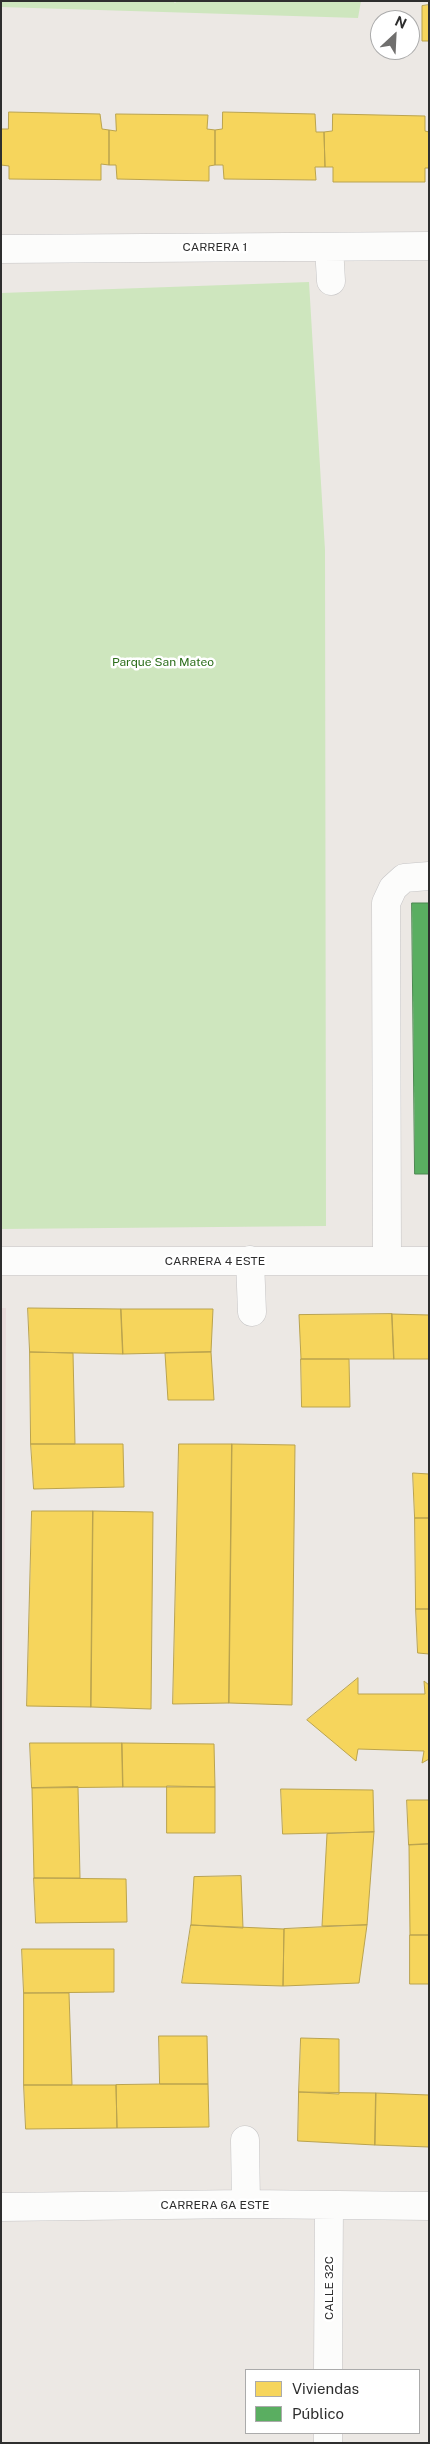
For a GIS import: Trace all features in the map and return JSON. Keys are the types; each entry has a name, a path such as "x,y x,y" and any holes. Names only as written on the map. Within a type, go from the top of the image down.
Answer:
{"street":[{"path":"329,246 331,281"},
{"name":"CARRERA 1","path":"1,249 429,246"},
{"path":"387,1261 386,903 394,888 404,878 429,876"},
{"path":"250,1260 252,1312"},
{"name":"CARRERA 4 ESTE","path":"1,1261 429,1261"},
{"path":"245,2140 246,2204"},
{"name":"CARRERA 6A ESTE","path":"1,2206 246,2204 429,2206"},
{"name":"CALLE 32C","path":"328,2369 329,2205"}],"shaded area":[{"path":"1,1308 6,1308 1,2165"}],"green space":[{"path":"1,1 173,1 175,3 177,1 361,1 358,18 1,7"},
{"name":"Parque San Mateo","path":"309,282 325,550 326,1226 1,1229 1,293"}],"building: Viviendas":[{"path":"429,5 429,41 422,41 422,6"},
{"path":"9,112 100,114 102,129 109,130 109,165 101,164 101,180 9,179 9,166 1,165 1,129 8,129"},
{"path":"223,112 315,114 316,132 324,132 325,167 315,167 316,180 224,179 223,165 215,165 215,130 222,129"},
{"path":"116,114 208,115 207,129 215,130 215,165 209,166 209,181 117,179 116,165 109,165 109,130 116,131"},
{"path":"333,114 425,116 425,131 429,132 429,168 425,168 425,182 333,182 333,167 325,167 324,132 332,131"},
{"path":"28,1308 121,1309 123,1354 30,1352"},
{"path":"121,1309 213,1309 211,1352 123,1354"},
{"path":"392,1314 429,1315 429,1359 394,1359"},
{"path":"392,1314 394,1359 301,1359 299,1315"},
{"path":"30,1352 73,1353 75,1444 31,1444"},
{"path":"211,1352 214,1400 168,1400 165,1353"},
{"path":"301,1359 349,1359 350,1407 302,1407"},
{"path":"31,1444 123,1444 124,1487 34,1489"},
{"path":"179,1444 232,1444 229,1703 173,1704"},
{"path":"232,1444 295,1445 292,1705 229,1703"},
{"path":"413,1473 429,1474 429,1518 415,1518"},
{"path":"32,1511 93,1511 91,1707 27,1706"},
{"path":"93,1511 153,1512 151,1709 91,1707"},
{"path":"415,1518 429,1518 429,1609 416,1609"},
{"path":"416,1609 429,1609 429,1654 418,1653"},
{"path":"358,1678 358,1694 425,1694 424,1681 429,1685 429,1759 422,1763 424,1751 358,1749 356,1761 307,1720"},
{"path":"30,1743 122,1743 123,1787 32,1788"},
{"path":"122,1743 214,1744 215,1787 123,1787"},
{"path":"167,1786 215,1787 215,1833 167,1833"},
{"path":"78,1787 80,1878 34,1878 32,1788"},
{"path":"281,1789 373,1790 374,1832 283,1834"},
{"path":"407,1800 429,1800 429,1844 409,1845"},
{"path":"374,1832 367,1925 322,1926 327,1834"},
{"path":"429,1844 429,1935 410,1935 409,1845"},
{"path":"241,1876 243,1928 191,1925 194,1877"},
{"path":"34,1878 126,1879 127,1922 36,1923"},
{"path":"191,1925 284,1929 283,1986 182,1983"},
{"path":"367,1925 359,1983 283,1986 284,1929"},
{"path":"410,1935 429,1935 429,1984 410,1984"},
{"path":"22,1949 114,1949 114,1992 24,1993"},
{"path":"24,1993 69,1993 72,2085 24,2085"},
{"path":"159,2036 207,2036 208,2084 160,2084"},
{"path":"301,2038 339,2039 339,2094 299,2092"},
{"path":"208,2084 209,2127 117,2128 116,2085"},
{"path":"24,2085 116,2085 117,2128 26,2129"},
{"path":"299,2092 376,2093 375,2145 298,2141"},
{"path":"376,2093 429,2095 429,2147 375,2145"}],"building: Público":[{"path":"412,903 429,903 429,1174 415,1174"}]}
